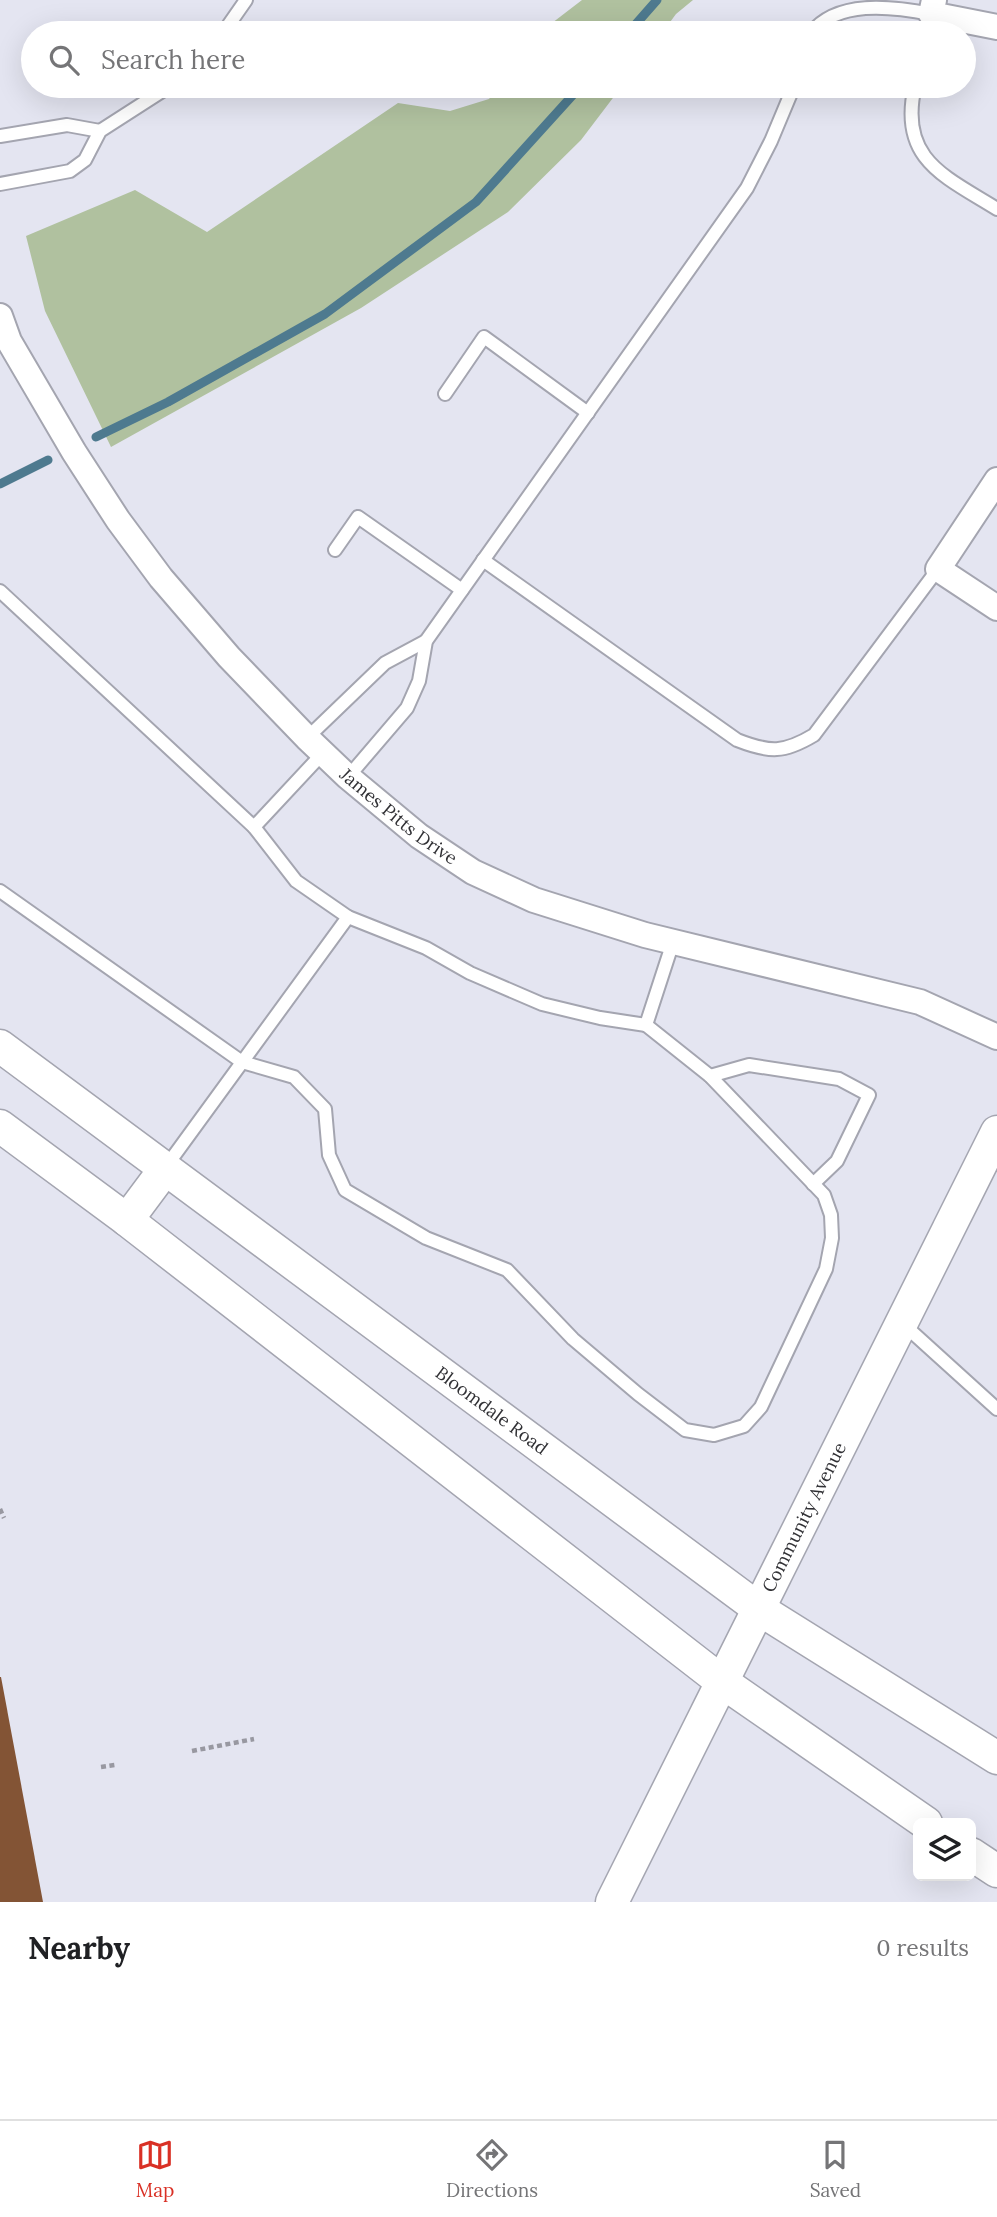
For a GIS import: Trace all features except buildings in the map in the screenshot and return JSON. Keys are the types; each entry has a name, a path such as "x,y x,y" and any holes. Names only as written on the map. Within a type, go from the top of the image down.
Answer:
{"street":[{"path":"931,16 961,21"},
{"path":"976,24 997,27"},
{"name":"James Pitts Drive","path":"0,316 9,341 42,398 97,489 139,550 205,630 315,745 348,777 427,842 472,872 503,888 604,924 919,1002 997,1037"},
{"path":"997,480 937,569 997,608"},
{"name":"Bloomdale Road","path":"0,1045 759,1609 997,1758"},
{"path":"0,1126 127,1220 721,1681 919,1818"},
{"name":"Community Avenue","path":"611,1902 997,1132"},
{"path":"127,1220 165,1169"},
{"path":"976,1857 997,1871"}],"lane":[{"path":"231,21 246,0"},
{"path":"821,21 843,5 861,3 881,4 931,16"},
{"path":"0,184 70,171 85,160 100,131 151,98"},
{"path":"348,777 407,708 419,681 426,641 747,188 791,98"},
{"path":"914,98 911,122 914,140 926,159 942,174 997,209"},
{"path":"0,136 67,125 100,131"},
{"path":"445,394 484,337 588,413"},
{"path":"335,550 358,517 462,590"},
{"path":"483,560 737,740 759,749 777,750 792,748 814,735 937,569"},
{"path":"0,591 254,827 296,881 348,917 426,948 470,973 542,1004 600,1018 646,1025 710,1076 824,1195 831,1215 832,1238 826,1269 761,1407 744,1426 714,1435 685,1430 573,1339 507,1270 426,1238 345,1190 329,1155 325,1109 294,1077 242,1062 0,891"},
{"path":"254,827 315,745 385,663 426,641"},
{"path":"165,1169 348,917"},
{"path":"646,1025 673,942"},
{"path":"710,1076 749,1065 839,1079 869,1095 836,1161 813,1184"},
{"path":"902,1323 997,1409"}],"path":[{"path":"0,1509 4,1518"},
{"path":"192,1751 254,1739"},
{"path":"101,1768 115,1765"}],"green space":[{"path":"582,0 693,0 671,21 555,21"},
{"path":"613,98 581,140 508,212 361,308 111,447 45,311 26,236 135,190 207,232 398,103 450,111 489,99"}],"waterway":[{"path":"639,21 657,0"},
{"path":"96,437 168,402 325,314 476,202 570,98"},
{"path":"0,484 48,460"}]}
